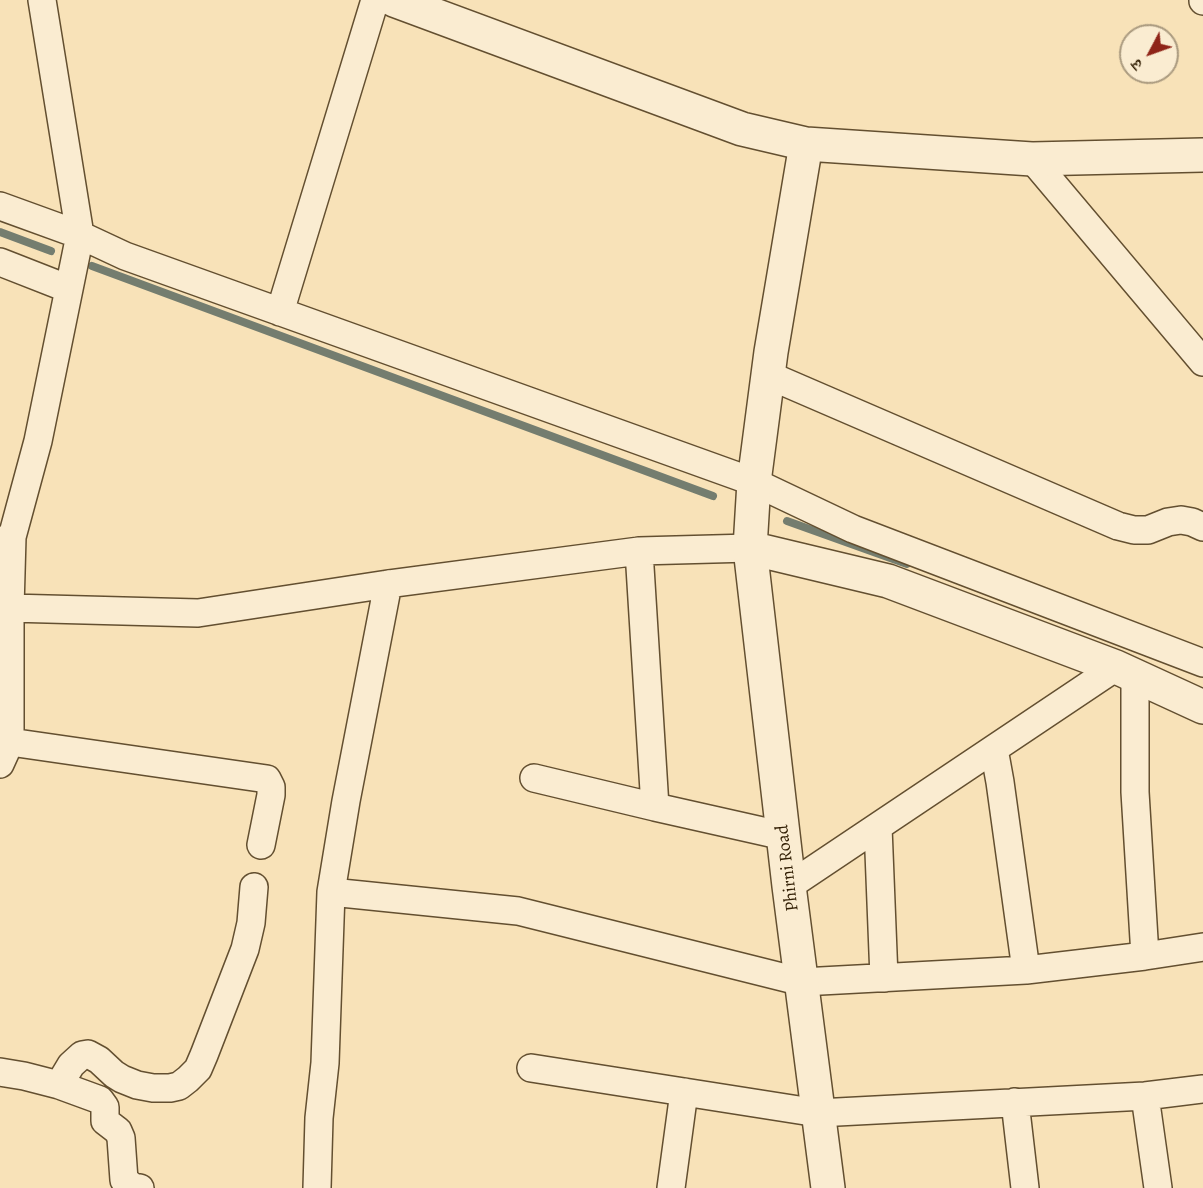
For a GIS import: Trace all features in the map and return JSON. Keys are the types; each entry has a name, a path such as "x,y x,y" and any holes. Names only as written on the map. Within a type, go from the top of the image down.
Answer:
{"street":[{"path":"42,0 80,235 38,441 6,539 10,608 5,753 267,779 271,787 271,795 261,845"},
{"path":"280,312 375,0"},
{"path":"394,0 742,129 806,144 1032,159 1203,155"},
{"name":"Phirni Road","path":"806,144 768,375 754,482 750,548 789,886 828,1188"},
{"path":"1032,159 1203,362"},
{"path":"0,206 80,235 125,256 754,482 854,529 1203,663"},
{"path":"0,262 69,289"},
{"path":"768,375 1118,526 1148,530 1168,522 1181,520 1203,527"},
{"path":"10,608 198,613 388,584 639,551 750,548 888,581 1125,672 1203,706"},
{"path":"639,551 655,807"},
{"path":"317,1188 325,1063 331,892 346,801 388,584"},
{"path":"789,886 994,749 1125,672"},
{"path":"1125,672 1145,956"},
{"path":"994,749 1026,970"},
{"path":"534,778 784,836"},
{"path":"879,827 884,978"},
{"path":"60,1085 71,1065 82,1055 88,1054 123,1079 153,1088 179,1086 198,1070 244,949 251,923 254,887"},
{"path":"331,892 518,911 802,982 1026,970 1203,947"},
{"path":"531,1068 818,1113 1145,1096 1203,1089"},
{"path":"0,1072 60,1085 98,1098 105,1104 105,1120 118,1131 121,1138 124,1180 133,1187 140,1188"},
{"path":"671,1188 684,1092"},
{"path":"1145,1096 1158,1188"},
{"path":"1015,1102 1024,1188"}],"waterway":[{"path":"0,232 51,251"},
{"path":"92,266 713,496"},
{"path":"787,521 907,564"}]}
